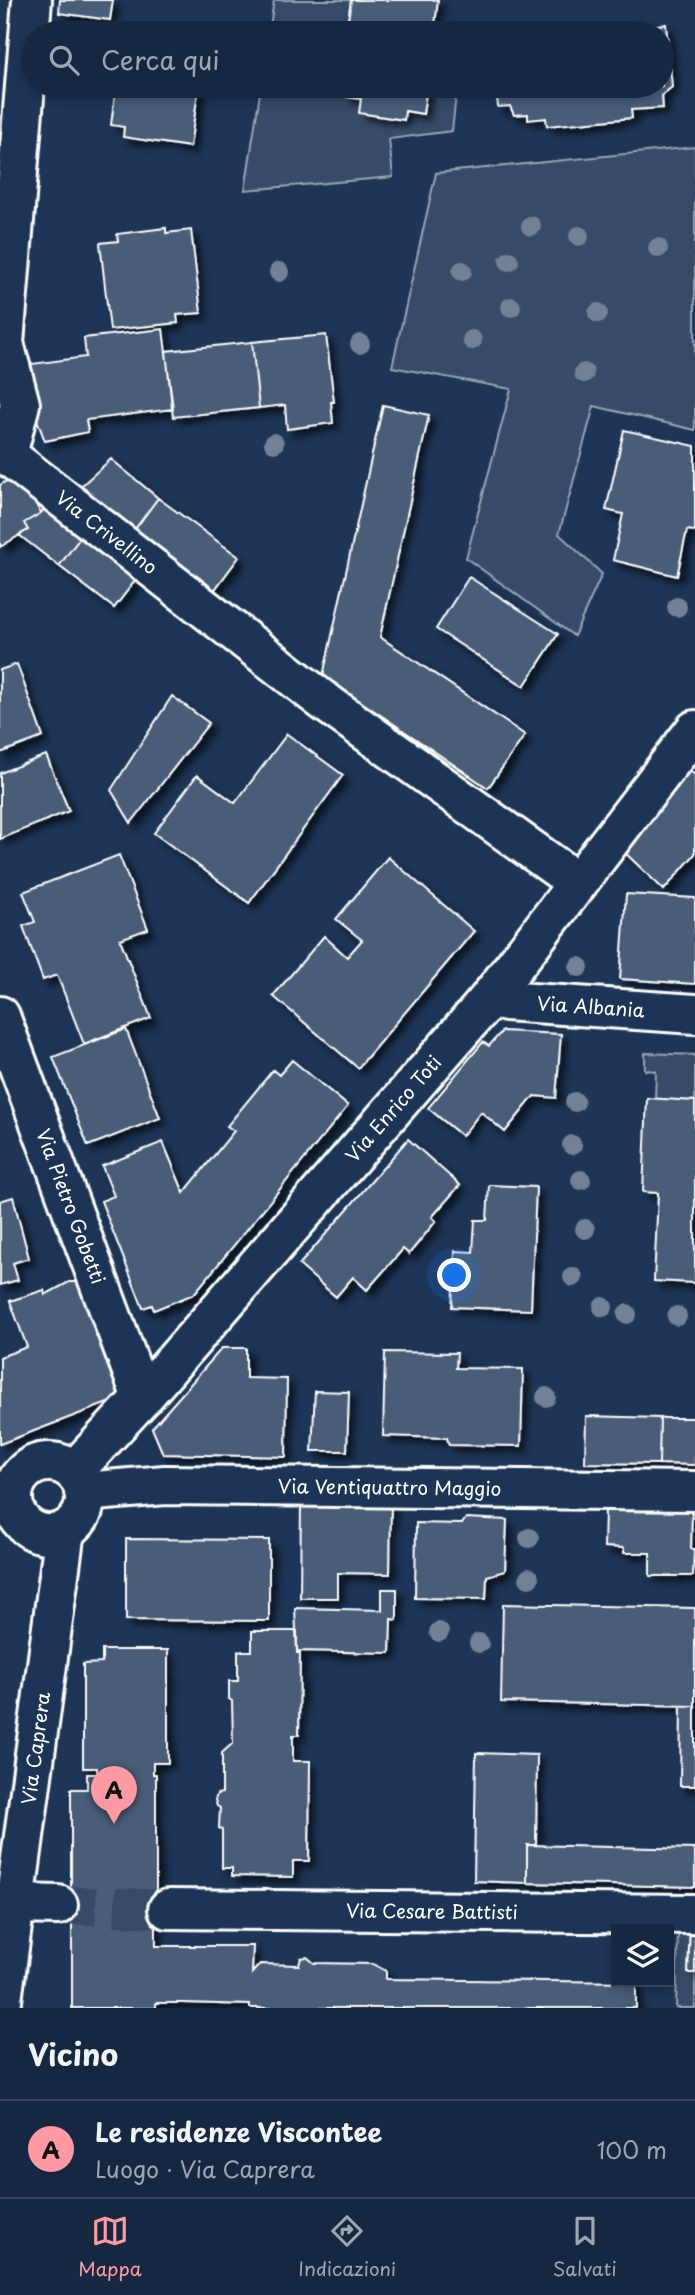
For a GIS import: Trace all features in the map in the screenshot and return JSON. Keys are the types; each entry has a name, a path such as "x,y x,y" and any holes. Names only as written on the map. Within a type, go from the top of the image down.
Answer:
{"street":[{"name":"Via Crivellino","path":"30,21 32,0"},
{"name":"Via Crivellino","path":"24,98 4,343 20,404 4,457 321,699 578,883"},
{"name":"Via Enrico Toti","path":"79,1481 142,1398 488,1000 695,730"},
{"name":"Via Albania","path":"488,1000 695,1014"},
{"name":"Via Pietro Gobetti","path":"0,1016 142,1398"},
{"path":"52,1462 64,1465 79,1481 85,1503 81,1515 65,1530 42,1533 22,1522 7,1487 28,1469 52,1462"},
{"name":"Via Ventiquattro Maggio","path":"79,1481 164,1485 695,1491"},
{"name":"Via Caprera","path":"1,2008 65,1530"},
{"path":"16,1903 58,1905"},
{"name":"Via Cesare Battisti","path":"168,1909 695,1914"}],"shaded area":[{"path":"274,0 351,0 348,21 271,21"},
{"path":"259,98 361,99 360,113 403,120 405,111 423,114 425,98 456,98 452,131 389,139 393,177 245,190"},
{"path":"695,147 695,430 594,406 559,534 602,574 574,636 466,558 511,389 392,367 436,173"},
{"path":"645,1053 695,1055 695,1101 655,1099 656,1071 645,1070"},
{"path":"678,1932 690,1932 688,1972 695,1973 695,2008 676,2008"}],"building":[{"path":"60,0 113,0 110,20 59,13"},
{"path":"351,0 438,0 435,21 348,21"},
{"path":"114,98 197,98 190,147 123,137 124,127 111,125"},
{"path":"354,98 425,98 423,114 405,111 404,120 359,113 361,99"},
{"path":"497,98 662,98 663,108 631,110 632,118 547,126 546,118 528,120 528,114 514,115 510,106 498,107"},
{"path":"166,228 166,233 191,230 201,313 177,315 178,323 110,330 100,243 118,241 117,234"},
{"path":"163,329 173,409 86,420 88,432 45,441 17,366 86,357 84,338"},
{"path":"326,335 334,402 331,402 333,423 287,429 285,405 259,408 252,342"},
{"path":"252,342 259,408 173,417 166,351"},
{"path":"383,405 429,415 380,637 525,735 488,788 323,676"},
{"path":"624,430 695,446 695,531 687,530 677,576 613,560 623,514 606,510"},
{"path":"111,459 158,498 127,540 71,495"},
{"path":"18,474 41,513 24,523 28,530 0,547 0,485"},
{"path":"158,498 239,557 207,600 127,540"},
{"path":"49,503 85,531 59,566 19,535 28,530 24,523 41,513"},
{"path":"85,531 141,573 114,608 59,566"},
{"path":"469,577 558,634 524,686 436,629"},
{"path":"17,664 43,737 0,753 0,670"},
{"path":"172,696 209,723 131,823 111,790"},
{"path":"287,734 343,775 249,903 154,833 197,775 235,803"},
{"path":"46,755 69,811 0,839 0,773"},
{"path":"689,770 695,775 695,854 664,890 621,849"},
{"path":"119,855 148,929 120,939 151,1018 84,1044 57,975 43,980 23,926 35,922 23,892"},
{"path":"388,857 474,931 358,1068 273,996 324,936 347,957 362,940 336,919"},
{"path":"626,894 695,898 695,984 620,979"},
{"path":"126,1029 160,1118 88,1146 53,1057"},
{"path":"502,1031 561,1034 556,1098 534,1096 505,1132 481,1112 462,1136 428,1108 483,1042 489,1046"},
{"path":"292,1060 348,1106 194,1294 154,1310 152,1305 143,1308 101,1201 114,1196 102,1166 163,1142 184,1193 234,1131 227,1126 273,1070 279,1075"},
{"path":"647,1098 695,1101 695,1283 654,1281 658,1193 643,1192"},
{"path":"408,1139 460,1185 432,1217 436,1221 409,1254 403,1249 367,1290 353,1277 336,1297 299,1265"},
{"path":"489,1185 536,1187 531,1310 452,1307 455,1251 473,1252 475,1220 487,1220"},
{"path":"13,1197 29,1258 13,1263 18,1280 0,1285 0,1201"},
{"path":"69,1282 80,1282 122,1389 113,1401 0,1444 0,1357 27,1347 10,1301 44,1290 45,1295"},
{"path":"222,1348 246,1348 246,1378 287,1379 286,1457 163,1454 152,1428"},
{"path":"385,1352 457,1353 456,1368 523,1369 521,1446 449,1445 447,1438 383,1436"},
{"path":"315,1391 349,1392 347,1451 312,1451"},
{"path":"586,1416 660,1418 659,1464 585,1463"},
{"path":"660,1418 695,1418 695,1465 659,1464"},
{"path":"301,1502 391,1502 390,1574 338,1573 338,1598 300,1598"},
{"path":"625,1508 692,1510 693,1576 650,1576 650,1553 624,1553 624,1548 604,1547 605,1510 625,1511"},
{"path":"466,1518 507,1520 505,1571 487,1576 486,1599 415,1598 416,1523 462,1524"},
{"path":"126,1539 269,1540 269,1621 126,1620"},
{"path":"382,1589 397,1589 397,1620 391,1619 390,1653 297,1651 295,1608 382,1610"},
{"path":"503,1604 695,1608 695,1706 501,1702"},
{"path":"252,1631 297,1631 297,1653 300,1653 299,1735 293,1735 293,1761 310,1761 309,1861 293,1861 293,1877 232,1876 232,1868 222,1868 220,1808 215,1800 217,1794 222,1793 222,1753 233,1743 229,1681 238,1681 238,1651 252,1651"},
{"path":"102,1650 168,1650 168,1763 153,1763 153,1774 156,1774 156,1946 253,1946 252,1973 260,1964 299,1965 301,1958 307,1957 314,1963 373,1964 386,1971 386,1979 611,1982 611,1987 636,1987 636,2008 250,2008 250,2005 156,2003 156,2008 72,2008 72,1916 82,1916 82,1896 71,1896 71,1789 87,1789 87,1774 97,1774 97,1768 83,1768 83,1664 102,1663"},
{"path":"681,1706 695,1706 695,1786 680,1786"},
{"path":"476,1753 537,1755 536,1845 527,1845 527,1883 474,1881"},
{"path":"527,1845 695,1849 695,1887 527,1883"},
{"path":"690,1926 695,1926 695,1973 688,1973"}],"tunnel":[{"path":"58,1905 168,1909"}],"place":[{"name":"Le residenze Viscontee","path":"114,1824"}]}
